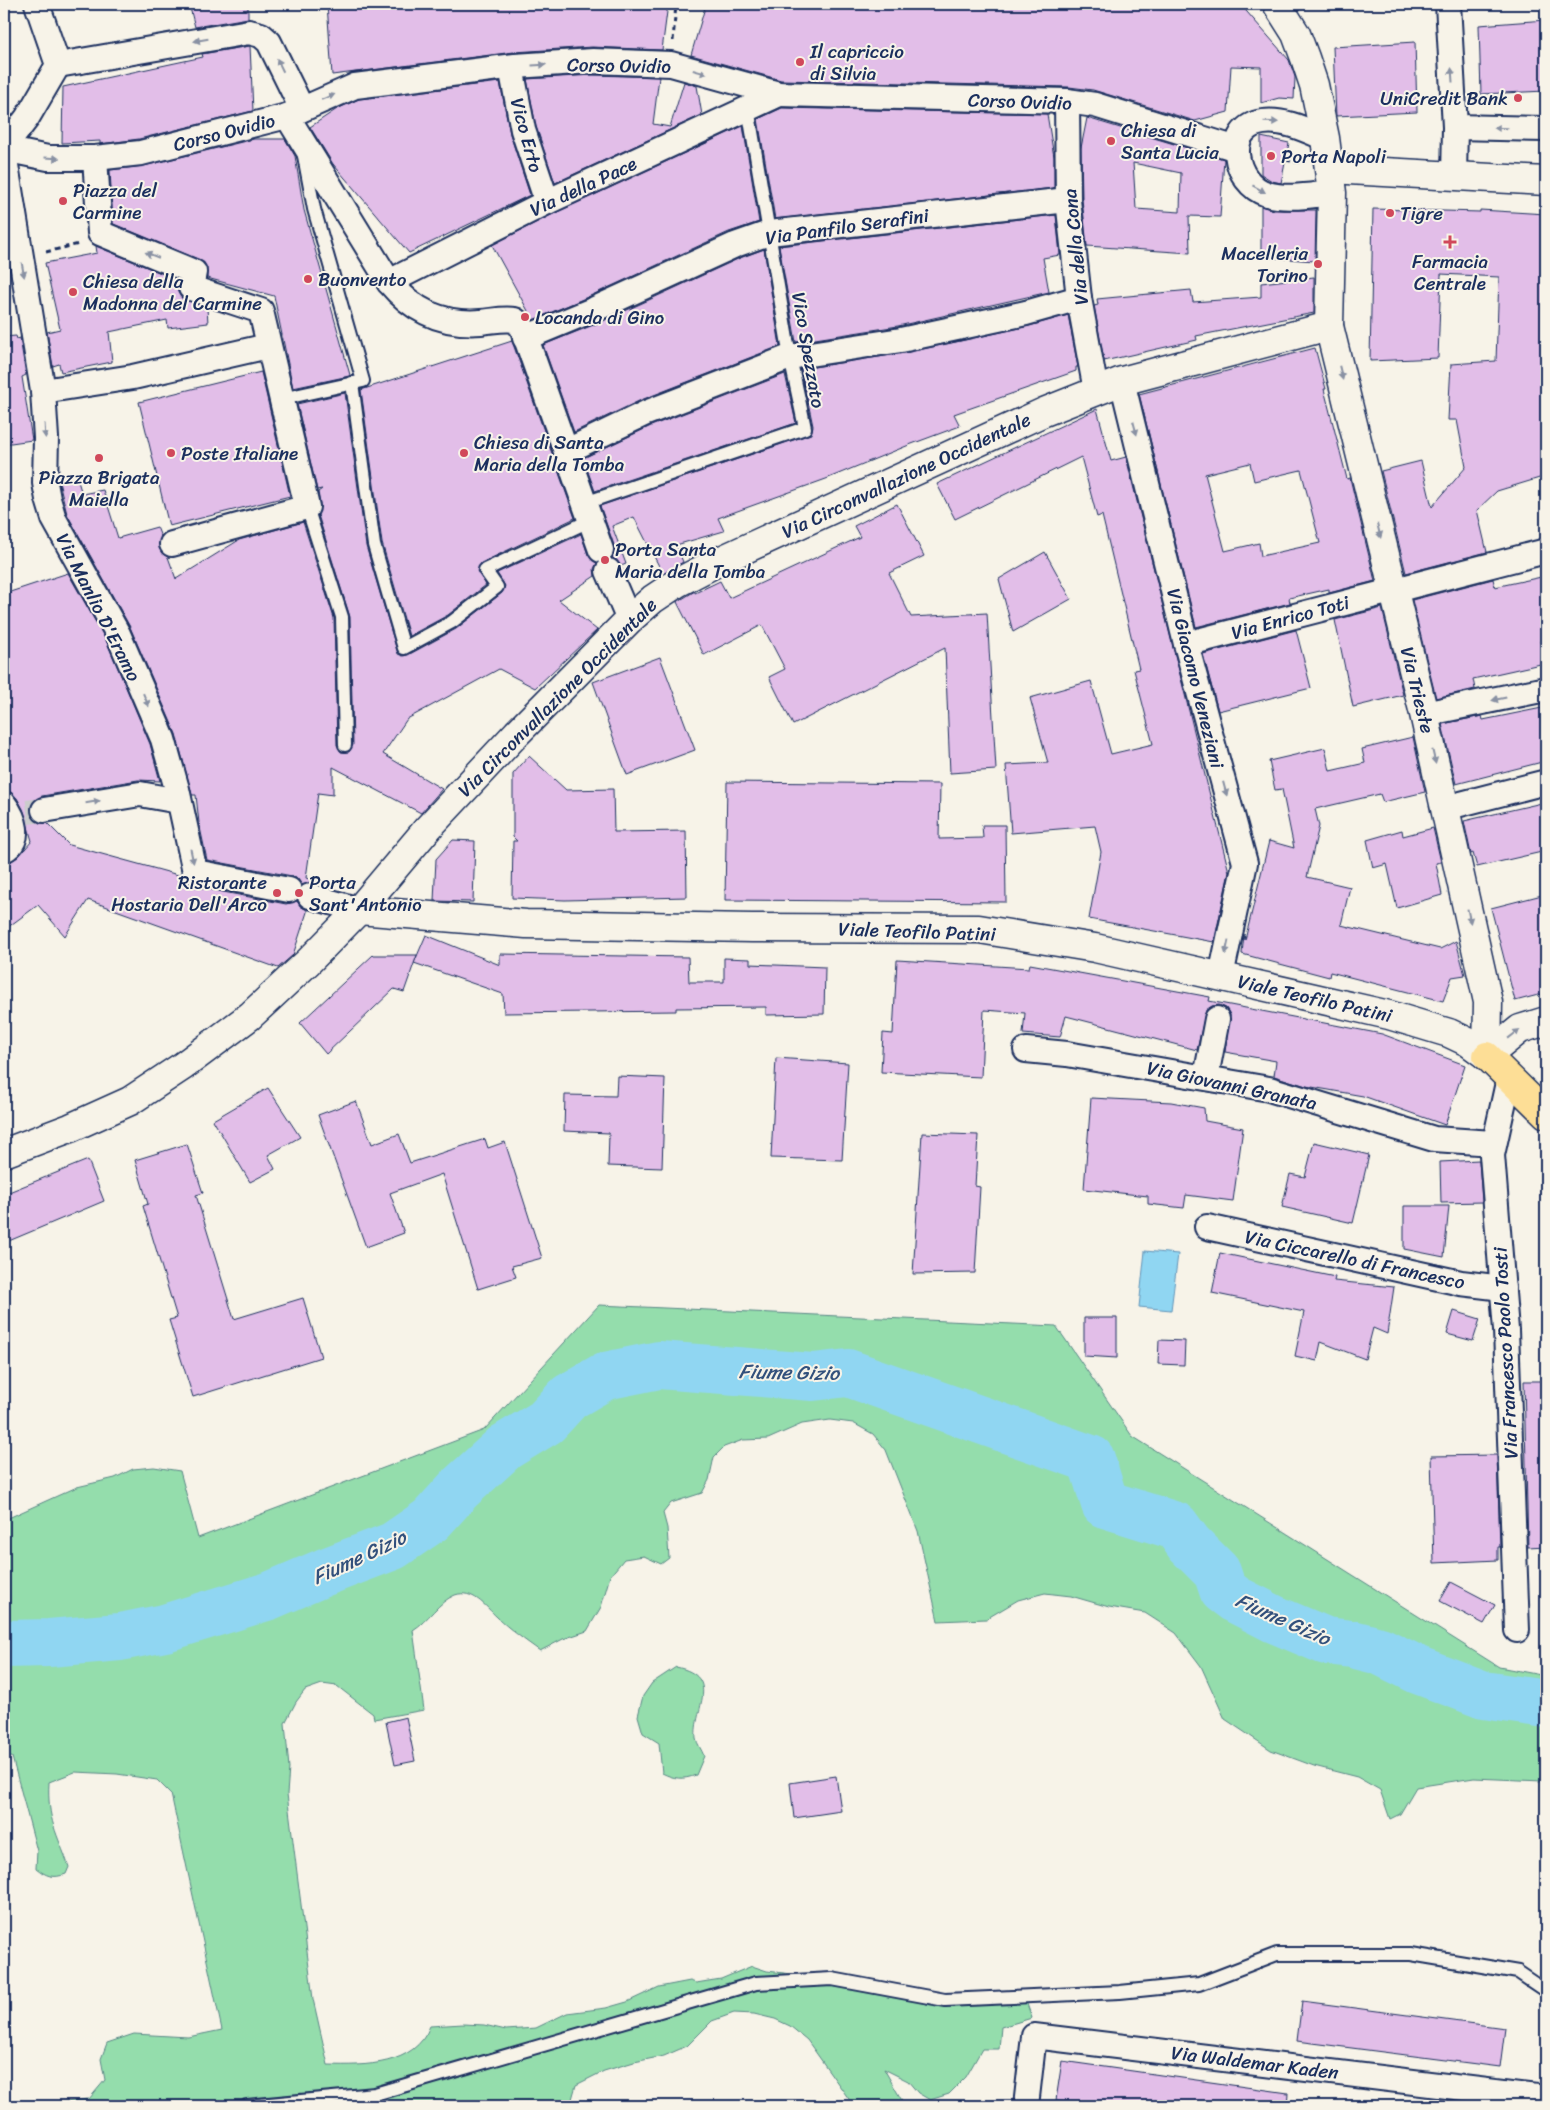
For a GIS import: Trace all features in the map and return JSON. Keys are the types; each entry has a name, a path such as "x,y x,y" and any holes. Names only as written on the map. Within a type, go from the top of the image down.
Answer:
{"main road":[{"path":"1277,4 1296,34 1305,58 1314,85 1326,138 1331,181 1329,326"},
{"path":"1331,181 1454,176 1546,180"},
{"name":"Via Circonvallazione Occidentale","path":"4,1153 70,1128 130,1101 183,1066 250,1016 308,962 359,910 428,828 517,733 630,620 653,599 676,583 717,562 1044,412 1122,380 1329,326"},
{"name":"Via Trieste","path":"1329,326 1424,714 1488,1002 1487,1056"},
{"name":"Viale Teofilo Patini","path":"359,910 526,924 752,928 979,929 1095,948 1388,1015 1429,1026 1468,1042 1487,1056"},
{"path":"1546,1021 1520,1029 1487,1056 1546,1114"}],"street":[{"path":"4,148 27,118 58,65 37,4"},
{"path":"1448,4 1455,128 1454,176"},
{"path":"58,65 249,32 261,34 269,42 301,139 396,291 419,310 436,317 456,321 480,322 504,318 515,320 523,332 567,451 604,561 630,620"},
{"name":"Corso Ovidio","path":"4,148 48,158 95,158 141,153 294,113 356,86 510,67 593,61 671,64 779,94 1067,101 1095,105 1237,149"},
{"name":"Vico Erto","path":"510,67 522,130 546,202"},
{"name":"Via della Pace","path":"389,282 546,202 779,94"},
{"name":"Via della Cona","path":"1067,101 1068,200 1078,298 1096,391"},
{"path":"1326,138 1276,121 1261,122 1248,127 1237,149 1240,169 1250,184 1266,193 1292,197 1331,181"},
{"path":"1455,128 1546,129"},
{"name":"Via Manlio D'Eramo","path":"4,153 43,391 46,438 45,483 54,519 118,634 162,739 179,800 195,872 299,893 359,910"},
{"path":"95,158 100,233 194,272 191,288 261,311 280,399 307,507 172,544"},
{"name":"Via Panfilo Serafini","path":"523,332 595,309 735,245 769,233 1068,200"},
{"path":"567,451 646,413 790,357 901,340 1026,313 1078,298"},
{"path":"43,391 134,377 268,346"},
{"name":"Via Giacomo Veneziani","path":"1122,380 1186,644 1244,863 1221,976"},
{"name":"Via Enrico Toti","path":"1186,644 1546,551"},
{"path":"1424,714 1546,689"},
{"path":"1445,808 1546,782"},
{"path":"4,850 10,847 22,810 140,794 179,800"},
{"path":"1206,1077 1217,1019"},
{"name":"Via Giovanni Granata","path":"1026,1050 1067,1054 1269,1089 1434,1139 1493,1143"},
{"name":"Via Francesco Paolo Tosti","path":"1509,1078 1493,1143 1492,1155 1506,1330 1517,1630"},
{"name":"Via Ciccarello di Francesco","path":"1207,1228 1461,1284 1503,1288"},
{"name":"Via Waldemar Kaden","path":"1026,2106 1034,2036 1546,2098"}],"lane":[{"name":"Vico Spezzato","path":"588,512 804,428 790,357 748,108"},
{"path":"280,399 363,381 314,209 301,139"},
{"path":"352,383 374,546 404,648 452,622 497,587 485,570 588,512"},
{"path":"307,507 342,617 344,744"},
{"path":"247,2106 375,2094 756,1983 832,1979 945,2000 1120,1992 1199,1984 1277,1954 1402,1954 1518,1972 1546,1991"}],"path":[{"path":"671,64 676,4"},
{"path":"21,257 113,238"}],"green space":[{"path":"599,1305 1056,1326 1132,1436 1499,1667 1546,1676 1546,1745 1542,1781 1474,1778 1416,1787 1400,1814 1390,1819 1380,1790 1357,1777 1314,1766 1271,1750 1225,1719 1201,1666 1176,1633 1145,1613 1109,1607 1071,1596 1045,1593 1018,1600 986,1619 938,1621 918,1531 886,1450 873,1434 853,1423 830,1420 802,1424 768,1439 743,1440 724,1447 714,1457 709,1480 702,1493 671,1503 663,1513 667,1528 669,1558 661,1564 644,1556 624,1559 610,1576 601,1607 587,1631 563,1639 540,1651 507,1626 473,1596 467,1594 455,1595 443,1602 413,1630 424,1710 374,1719 373,1714 337,1686 322,1684 305,1690 285,1723 289,1768 287,1794 313,1999 328,2065 373,2064 401,2056 413,2049 423,2039 430,2026 463,2024 484,2025 506,2030 536,2028 567,2013 606,2008 627,2002 659,1987 690,1981 696,1983 721,1979 752,1966 767,1971 809,1976 926,2000 1026,2001 1032,2018 1001,2027 999,2049 982,2049 966,2077 949,2094 930,2100 918,2093 908,2081 884,2069 905,2106 851,2106 851,2102 807,2040 790,2026 775,2019 754,2014 734,2013 712,2021 687,2046 664,2056 604,2071 576,2085 570,2106 32,2106 89,2099 105,2080 101,2059 107,2043 134,2034 188,2037 222,2030 171,1794 157,1780 117,1774 75,1772 49,1782 51,1817 69,1867 66,1874 57,1876 46,1875 36,1868 37,1851 12,1757 4,1758 4,1520 77,1487 115,1478 133,1469 154,1467 180,1471 198,1538 484,1430"},
{"path":"676,1667 690,1672 699,1678 702,1686 696,1738 704,1756 696,1775 687,1778 675,1778 662,1773 659,1743 643,1733 638,1716 643,1696 652,1683"}],"water":[{"path":"1145,1251 1178,1254 1171,1310 1139,1307"}],"building":[{"path":"189,4 248,4 248,18 195,27"},
{"path":"327,4 668,4 662,50 592,47 514,52 332,75"},
{"path":"706,4 1240,4 1289,60 1295,77 1294,99 1279,98 1261,103 1261,67 1231,66 1228,112 1195,121 1093,90 1069,87 781,80 691,55"},
{"path":"1546,20 1546,91 1481,94 1479,25"},
{"path":"1415,42 1417,112 1336,116 1333,47"},
{"path":"250,46 253,111 139,139 100,144 100,141 62,143 63,87 203,57 202,54"},
{"path":"593,75 659,77 653,124 670,127 684,82 697,86 702,115 555,183 536,127 527,79"},
{"path":"500,82 510,134 530,195 409,253 333,164 310,127 337,109 359,99"},
{"path":"782,108 1047,114 1054,157 1054,188 775,219 758,119"},
{"path":"1087,118 1224,159 1220,217 1189,216 1190,253 1087,246 1082,199 1081,148","holes":["1133,163 1181,173 1180,212 1136,209"]},
{"path":"743,126 759,222 729,232 533,320 492,245 553,214"},
{"name":"Porta Napoli","path":"1261,137 1289,143 1281,183 1272,181 1261,174"},
{"path":"254,139 285,139 295,156 304,210 349,376 293,388 274,296 207,278 207,268 200,260 113,224 110,170 144,166"},
{"path":"1261,206 1274,210 1316,210 1315,261 1261,257"},
{"path":"1373,209 1480,212 1480,210 1546,214 1546,476 1497,491 1477,510 1487,552 1406,573 1381,471 1421,461 1432,507 1466,467 1457,420 1448,420 1451,364 1496,361 1499,277 1441,274 1438,358 1370,361"},
{"path":"1056,215 1060,255 1043,258 1049,292 898,326 796,342 779,246"},
{"path":"96,246 178,280 178,292 182,298 207,308 208,323 168,328 167,320 109,332 112,362 61,372 59,364 53,366 47,332 60,329 45,263 97,253"},
{"path":"764,249 780,346 641,400 574,432 543,345 601,322 740,258"},
{"path":"1314,277 1314,313 1196,336 1197,340 1104,361 1094,306 1098,305 1097,299 1191,290 1193,302 1261,297 1261,283"},
{"path":"1068,315 1078,367 1076,367 1076,371 954,414 960,426 826,479 718,518 724,531 676,545 683,562 663,574 634,517 612,526 626,564 621,566 617,560 612,558 615,552 614,545 600,506 811,434 813,426 801,369 904,353 1029,326"},
{"path":"16,336 17,339 20,338 26,375 22,377 32,440 4,444 4,337"},
{"name":"Chiesa di Santa Maria della Tomba","path":"512,341 575,518 481,563 477,571 486,585 448,615 409,636 382,543 361,390"},
{"path":"1315,348 1347,479 1350,478 1375,581 1329,593 1329,589 1289,598 1290,603 1196,627 1139,394","holes":["1250,463 1254,481 1301,470 1320,543 1261,556 1259,543 1225,551 1205,474"]},
{"path":"261,372 290,496 169,526 139,402"},
{"path":"785,374 796,423 595,491 583,458 651,426"},
{"path":"345,393 366,546 398,654 408,655 456,629 502,593 505,586 497,573 581,534 588,555 597,563 594,569 595,576 559,600 597,630 535,688 499,669 407,719 383,754 442,789 421,813 333,767 333,795 318,793 306,878 312,880 312,883 302,885 298,879 292,876 207,860 199,823 196,795 192,795 176,734 130,627 67,514 59,482 77,478 82,494 103,490 118,538 157,527 161,537 159,548 168,557 176,579 239,540 303,522 334,618 337,745 341,752 349,752 353,745 350,617 318,515 320,504 318,492 322,489 317,490 297,404"},
{"path":"1097,409 1111,461 1126,457 1229,872 1214,942 1089,919 1101,852 1095,826 1011,833 1006,765 1048,763 1030,698 1091,681 1111,754 1153,744 1134,670 1139,669 1102,515 1097,517 1081,457 955,519 937,484"},
{"path":"897,504 924,556 889,573 911,617 987,613 996,770 950,773 945,648 793,725 769,677 785,669 762,625 704,655 677,602 695,591 695,593 720,581 729,598 860,537 854,526"},
{"path":"1045,552 1071,599 1013,632 999,579"},
{"path":"68,573 106,640 150,744 160,781 138,780 42,796 31,805 30,812 33,818 40,823 47,823 69,845 182,876 192,886 286,904 297,901 307,912 293,955 278,968 88,900 65,936 38,905 4,930 4,865 18,857 32,841 23,809 17,798 4,788 4,594"},
{"path":"1546,576 1546,640 1540,641 1545,663 1473,679 1475,689 1436,698 1412,600 1493,579 1495,587"},
{"path":"1382,608 1403,695 1353,707 1335,620"},
{"path":"1296,630 1311,688 1218,711 1203,654"},
{"path":"660,657 695,750 627,775 593,682"},
{"path":"1542,708 1546,725 1546,761 1456,784 1442,724 1482,716 1483,720"},
{"path":"1413,737 1425,792 1383,802 1380,794 1315,809 1319,826 1307,877 1350,887 1341,925 1440,949 1456,941 1465,975 1452,977 1443,1001 1330,972 1329,977 1242,954 1244,934 1245,940 1269,841 1294,848 1282,789 1275,790 1269,761 1325,748 1330,771 1365,763 1362,749"},
{"path":"529,756 566,790 613,789 614,832 686,831 687,897 565,900 512,898 513,841 517,841 513,837 513,774"},
{"path":"727,782 940,784 939,839 983,838 982,825 1005,825 1006,902 725,900"},
{"path":"1546,802 1546,851 1477,867 1473,853 1471,854 1464,821"},
{"path":"1433,828 1441,862 1436,863 1442,895 1397,908 1387,864 1373,868 1367,840 1402,830 1403,836"},
{"path":"453,840 475,841 473,902 434,901 436,859"},
{"path":"1546,894 1546,993 1515,1001 1491,908"},
{"path":"426,935 500,965 500,954 688,957 689,982 724,982 724,958 750,959 750,964 825,967 824,1014 766,1015 766,1007 676,1008 676,1011 504,1013 503,994 414,963"},
{"path":"373,955 417,955 404,992 394,989 326,1054 300,1023"},
{"path":"897,960 1029,968 1030,964 1210,997 1209,1001 1382,1034 1465,1065 1445,1125 1363,1096 1306,1086 1274,1076 1276,1061 1225,1052 1230,1015 1226,1008 1219,1005 1212,1006 1206,1010 1197,1050 1066,1016 1060,1037 1023,1034 1025,1013 984,1010 981,1077 881,1072 883,1033 893,1034"},
{"path":"776,1058 848,1063 842,1160 771,1158"},
{"path":"617,1076 665,1078 662,1168 608,1166 609,1133 564,1131 565,1095 616,1096"},
{"path":"268,1088 300,1137 268,1155 275,1169 250,1182 213,1120"},
{"path":"1091,1098 1171,1102 1204,1108 1205,1121 1243,1128 1233,1201 1186,1195 1184,1208 1148,1204 1148,1196 1084,1189"},
{"path":"356,1101 372,1144 399,1134 410,1163 485,1139 488,1148 505,1142 542,1258 512,1266 516,1277 478,1289 442,1174 390,1193 404,1233 366,1247 318,1115"},
{"path":"922,1133 978,1135 975,1186 980,1187 975,1273 913,1274"},
{"path":"1314,1142 1369,1155 1353,1223 1282,1207 1290,1174 1305,1177"},
{"path":"187,1144 203,1193 196,1195 234,1319 303,1298 321,1357 193,1397 169,1320 177,1318 143,1206 148,1204 135,1160"},
{"path":"88,1160 104,1201 4,1243 4,1194"},
{"path":"1479,1160 1482,1202 1441,1203 1440,1162"},
{"path":"1404,1206 1449,1206 1444,1257 1404,1249"},
{"path":"1220,1253 1335,1277 1334,1281 1394,1287 1387,1334 1373,1328 1365,1359 1321,1342 1317,1361 1295,1356 1304,1312 1212,1293"},
{"path":"1454,1311 1480,1319 1473,1341 1447,1334"},
{"path":"1084,1318 1117,1318 1117,1358 1084,1356"},
{"path":"1159,1340 1185,1341 1184,1365 1158,1364"},
{"path":"1524,1381 1546,1381 1546,1546 1528,1547"},
{"path":"1497,1455 1500,1547 1498,1547 1498,1560 1434,1563 1431,1456"},
{"path":"1451,1582 1495,1605 1484,1624 1440,1601"},
{"path":"406,1717 415,1761 395,1765 386,1722"},
{"path":"836,1776 841,1811 794,1818 790,1783"},
{"path":"1302,2001 1505,2028 1500,2067 1297,2041"},
{"path":"1062,2061 1288,2093 1287,2106 1100,2106 1056,2100"}],"waterway":[{"name":"Fiume Gizio","path":"4,1644 49,1643 120,1637 165,1628 269,1596 393,1546 431,1520 459,1489 505,1447 546,1422 569,1397 605,1376 659,1365 813,1377 848,1373 1091,1459 1105,1504 1176,1526 1189,1544 1217,1572 1223,1590 1235,1599 1274,1619 1326,1641 1352,1644 1380,1651 1418,1670 1484,1695 1546,1704"}],"tunnel":[{"path":"27,812 44,810"}],"place":[{"name":"Il capriccio di Silvia","path":"800,62"},
{"name":"UniCredit Bank","path":"1518,98"},
{"name":"Chiesa di Santa Lucia","path":"1111,141"},
{"name":"Porta Napoli","path":"1271,156"},
{"name":"Piazza del Carmine","path":"63,201"},
{"name":"Tigre","path":"1390,213"},
{"name":"Farmacia Centrale","path":"1450,242"},
{"name":"Macelleria Torino","path":"1318,264"},
{"name":"Buonvento","path":"308,279"},
{"name":"Chiesa della Madonna del Carmine","path":"73,292"},
{"name":"Locanda di Gino","path":"525,317"},
{"name":"Poste Italiane","path":"171,453"},
{"name":"Chiesa di Santa Maria della Tomba","path":"464,453"},
{"name":"Piazza Brigata Maiella","path":"99,458"},
{"name":"Porta Santa Maria della Tomba","path":"605,560"},
{"name":"Ristorante Hostaria Dell'Arco","path":"277,893"},
{"name":"Porta Sant'Antonio","path":"299,893"}]}
